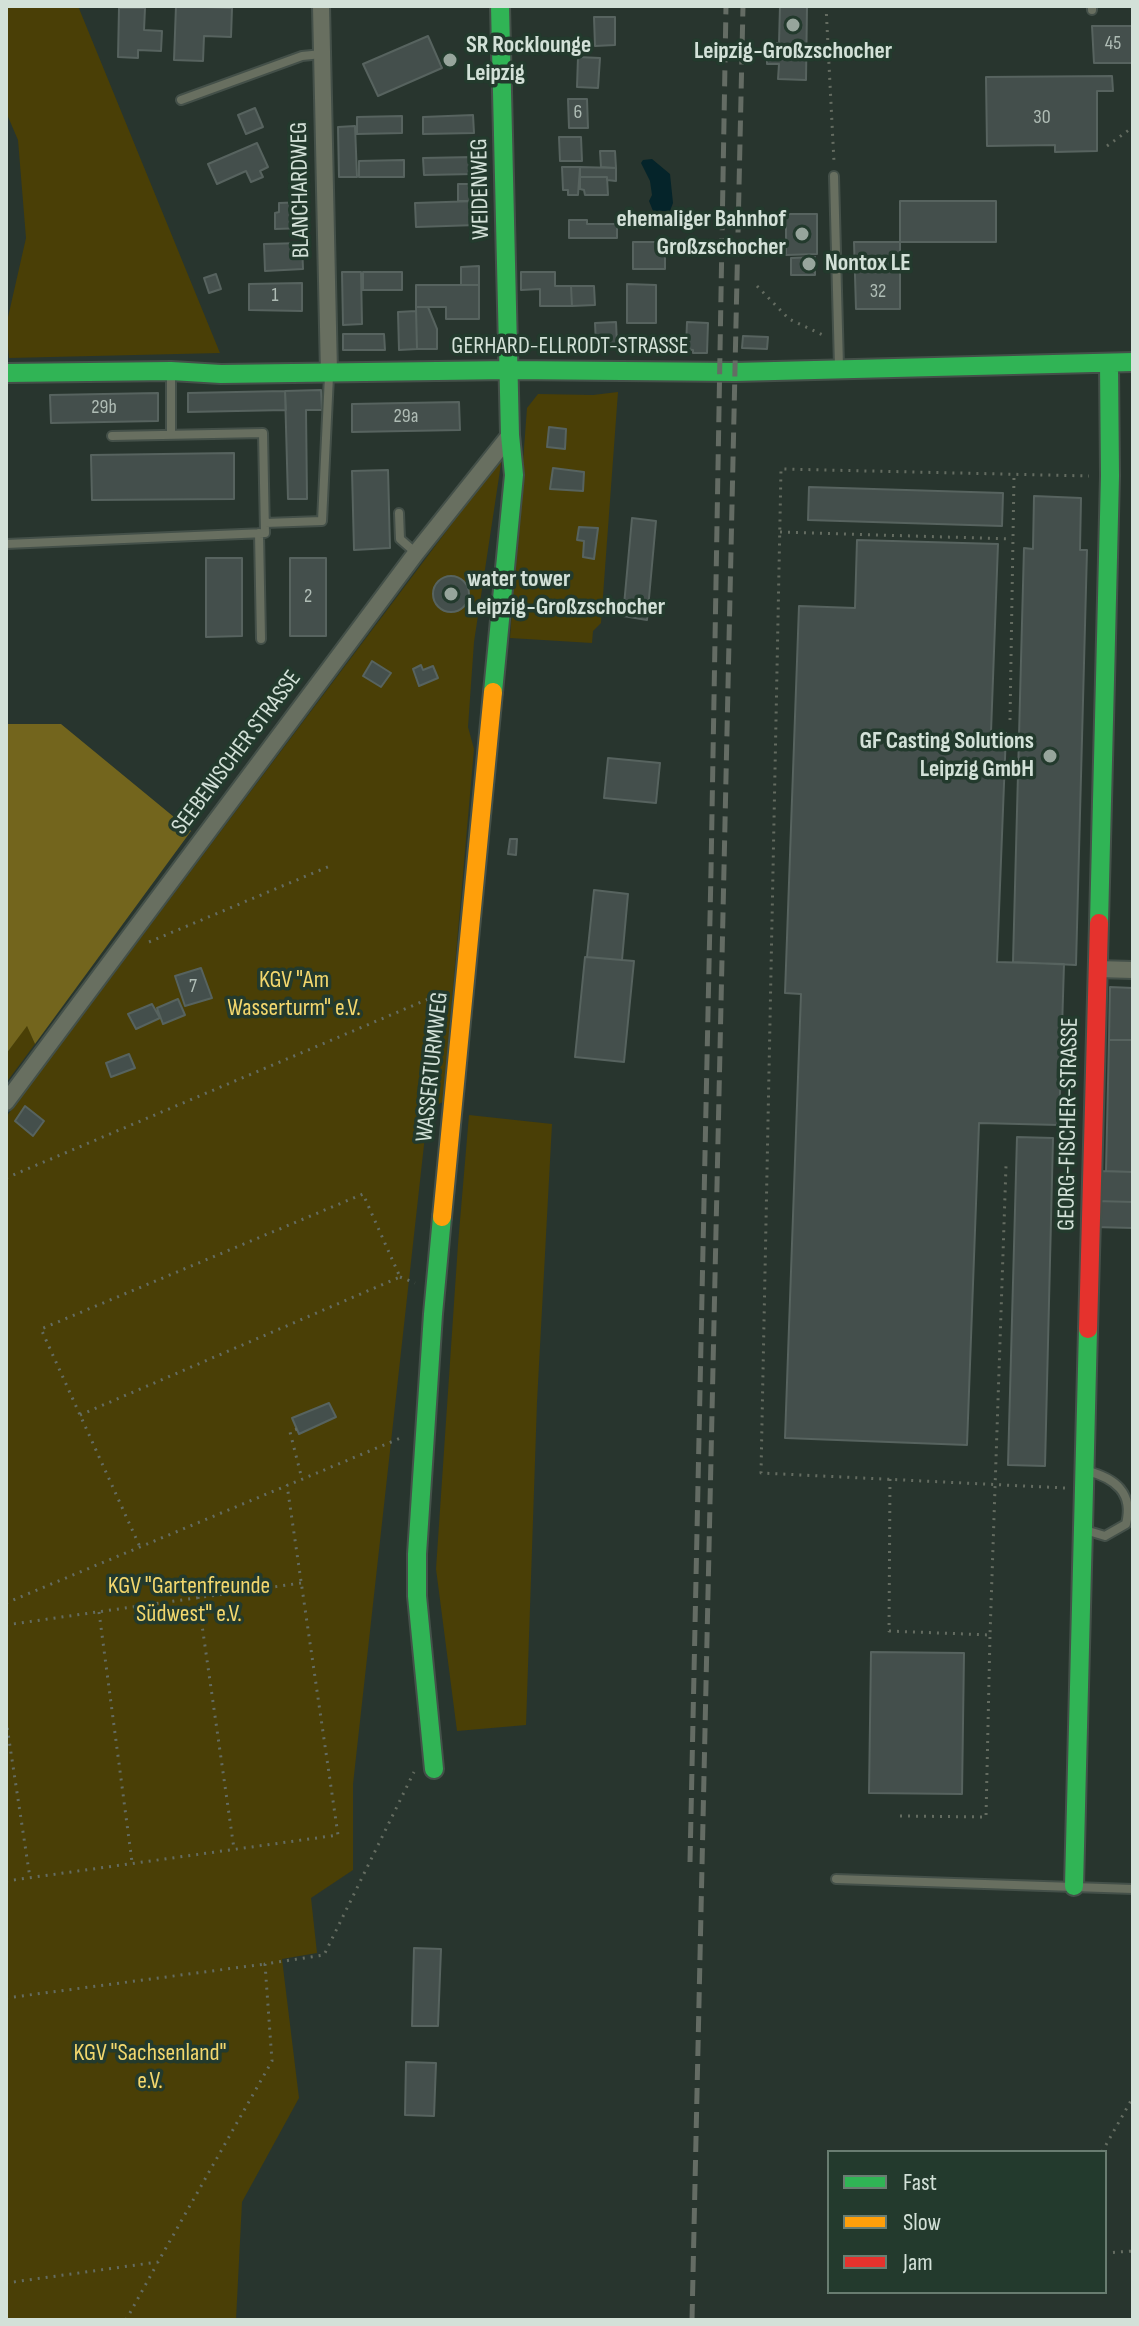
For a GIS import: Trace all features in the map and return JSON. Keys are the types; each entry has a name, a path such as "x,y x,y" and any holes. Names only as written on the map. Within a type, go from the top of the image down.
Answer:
{"street":[{"name":"BLANCHARDWEG","path":"321,6 329,373"},
{"name":"WEIDENWEG","path":"500,6 509,370"},
{"name":"GERHARD-ELLRODT-STRASSE","path":"6,373 735,372 1133,362"},
{"name":"GEORG-FISCHER-STRASSE","path":"1074,1886 1110,476 1109,363"},
{"name":"WASSERTURMWEG","path":"426,1766 417,1554 433,1314 514,475 509,370"},
{"name":"SEEBENISCHER STRASSE","path":"6,1102 416,553 510,435"},
{"path":"1097,969 1133,970"}],"lane":[{"path":"181,100 288,61 322,54"},
{"path":"834,176 839,368"},
{"path":"171,371 171,435"},
{"path":"265,523 322,521 329,373"},
{"path":"6,544 265,533 263,433 112,436"},
{"path":"399,513 400,539 416,553"},
{"path":"259,533 261,639"},
{"path":"1084,1530 1105,1536 1126,1524 1129,1510 1123,1491 1104,1475 1085,1480"},
{"path":"836,1879 1133,1889"}],"path":[{"path":"826,6 834,176"},
{"path":"1107,146 1133,127"},
{"path":"757,286 789,319 839,343"},
{"path":"1085,1480 995,1485 761,1473 781,469 1110,476"},
{"path":"1010,720 1014,474"},
{"path":"780,532 1013,539"},
{"path":"146,943 330,866"},
{"path":"6,1178 465,984"},
{"path":"900,1816 986,1817 1006,1166"},
{"path":"80,1415 400,1277 363,1194 41,1329 80,1415 140,1547"},
{"path":"6,1603 425,1427"},
{"path":"297,1429 290,1432 302,1479"},
{"path":"890,1479 889,1631 990,1635"},
{"path":"6,1881 338,1835 287,1485"},
{"path":"6,1625 301,1583"},
{"path":"198,1597 234,1849"},
{"path":"99,1612 132,1864"},
{"path":"6,1720 30,1878"},
{"path":"6,1998 324,1955 426,1766"},
{"path":"127,2319 272,2061 265,1964"},
{"path":"1103,2150 1133,2097"},
{"path":"1107,2253 1133,2251"},
{"path":"6,2283 158,2262"}],"green space":[{"path":"6,6 78,6 220,353 9,358 6,326 26,238 18,140 6,112"},
{"path":"618,392 601,623 593,631 592,643 510,638 527,408 538,394"},
{"path":"502,457 474,642 468,727 474,749 443,1102 428,1109 353,1784 353,1870 311,1898 317,1953 282,1959 299,2098 242,2202 236,2320 6,2320 6,1117"},
{"path":"27,1025 35,1044 6,1083 6,1054"},
{"path":"469,1115 552,1124 537,1402 526,1725 457,1731 436,1569"}],"shaded area":[{"path":"6,724 61,724 191,831 35,1044 27,1026 6,1054"}],"water":[{"path":"652,159 670,174 673,203 670,211 653,211 649,201 652,195 650,181 641,163"}],"building":[{"path":"176,6 232,8 231,37 204,36 203,61 174,60"},
{"name":"Leipzig-Großzschocher","path":"780,6 807,6 806,80 778,79 779,64 767,64 767,43 779,43"},
{"path":"119,8 145,8 144,30 162,31 161,51 138,50 138,58 118,57"},
{"path":"594,17 615,17 615,45 595,46"},
{"path":"1092,26 1133,26 1133,63 1094,63"},
{"path":"428,36 442,68 378,96 363,64"},
{"path":"578,57 600,58 598,88 577,87"},
{"path":"1112,76 1113,91 1097,91 1097,151 1055,152 1055,145 987,146 986,77"},
{"path":"568,99 587,99 588,128 569,128"},
{"path":"255,108 263,127 246,134 238,115"},
{"path":"473,115 474,133 423,134 423,117"},
{"path":"402,116 402,133 357,134 357,117"},
{"path":"355,126 357,177 339,177 338,127"},
{"path":"559,137 581,137 582,161 560,161"},
{"path":"257,143 268,167 260,171 263,177 251,182 246,171 217,184 208,164"},
{"path":"600,151 615,151 616,168 601,167"},
{"path":"474,157 474,174 424,175 423,158"},
{"path":"404,160 404,177 359,177 359,161"},
{"path":"562,167 580,167 578,195 568,195 568,190 563,190"},
{"path":"580,167 616,168 616,181 607,180 607,177 580,177"},
{"path":"580,177 607,177 608,195 585,195 584,190 580,189"},
{"path":"458,184 476,184 477,201 458,201"},
{"path":"477,201 477,225 416,227 415,203"},
{"path":"900,201 996,201 996,242 900,242"},
{"path":"305,202 306,228 275,229 275,213 279,212 279,203"},
{"name":"ehemaliger Bahnhof Großzschocher","path":"786,214 817,214 817,254 786,255"},
{"path":"569,220 587,220 587,224 617,224 617,238 569,238"},
{"path":"633,242 665,242 665,269 633,269"},
{"path":"854,242 900,242 900,309 856,309"},
{"path":"302,243 303,269 265,271 264,244"},
{"path":"815,257 815,275 791,275 791,258"},
{"path":"479,266 479,285 461,285 461,267"},
{"path":"342,272 361,272 362,324 343,325"},
{"path":"363,272 402,272 402,290 363,290"},
{"path":"521,272 555,272 555,286 571,286 572,306 540,306 540,289 521,290"},
{"path":"216,274 221,289 209,293 204,278"},
{"path":"302,283 302,311 249,310 249,284"},
{"path":"627,284 656,285 656,323 627,323"},
{"path":"416,285 479,285 479,319 446,319 446,307 416,307"},
{"path":"571,286 594,286 595,305 572,306"},
{"path":"416,307 428,307 437,329 437,349 417,349"},
{"path":"416,311 417,349 399,350 398,312"},
{"path":"616,322 617,344 596,345 595,323"},
{"path":"687,322 708,323 707,353 693,353 693,350 686,349"},
{"path":"343,334 384,334 385,350 343,350"},
{"path":"743,336 768,337 767,349 742,348"},
{"path":"321,390 322,410 306,410 307,499 288,499 285,391"},
{"path":"285,391 286,410 188,412 188,393"},
{"path":"158,393 158,421 51,423 50,395"},
{"path":"459,402 460,430 352,432 352,404"},
{"path":"549,427 566,429 565,449 547,447"},
{"path":"234,453 234,499 92,500 91,455"},
{"path":"553,468 584,472 583,491 550,489"},
{"path":"388,470 390,548 354,550 352,471"},
{"path":"809,487 1003,493 1002,526 808,520"},
{"name":"GF Casting Solutions Leipzig GmbH","path":"1034,496 1081,498 1080,550 1087,550 1076,965 1013,962 1024,548 1033,549"},
{"path":"632,518 656,521 647,620 623,616"},
{"path":"579,527 598,528 594,559 583,557 584,541 577,540"},
{"path":"857,540 998,544 991,732 1006,733 997,962 1064,964 1059,1125 979,1123 967,1445 785,1438 801,994 785,993 799,606 855,608"},
{"path":"206,558 242,558 242,636 206,637"},
{"path":"290,558 326,558 326,636 290,636"},
{"name":"water tower Leipzig-Großzschocher","path":"451,576 464,581 469,594 464,607 451,612 438,607 433,594 438,581"},
{"path":"372,661 391,673 381,687 363,676"},
{"path":"421,665 423,670 433,666 438,678 419,686 413,669"},
{"path":"608,758 660,763 656,803 604,798"},
{"path":"209,782 216,787 188,824 181,818"},
{"path":"510,839 517,839 516,855 508,854"},
{"path":"594,890 628,894 622,960 587,957"},
{"path":"585,957 634,961 624,1062 575,1057"},
{"path":"201,968 212,998 185,1006 175,976"},
{"path":"1110,987 1133,988 1133,1040 1109,1040"},
{"path":"178,999 185,1015 163,1024 157,1008"},
{"path":"152,1004 160,1018 136,1029 128,1014"},
{"path":"1109,1040 1133,1040 1133,1172 1106,1171"},
{"path":"129,1054 135,1068 111,1077 106,1063"},
{"path":"25,1106 44,1121 33,1136 15,1121"},
{"path":"1017,1137 1053,1138 1045,1466 1008,1465"},
{"path":"1097,1171 1133,1172 1133,1202 1095,1201"},
{"path":"1095,1201 1133,1202 1133,1228 1094,1227"},
{"path":"329,1403 336,1417 299,1434 292,1418"},
{"path":"871,1652 964,1653 962,1794 869,1793"},
{"path":"414,1948 441,1949 438,2026 412,2026"},
{"path":"406,2062 436,2063 434,2116 405,2115"}],"railway":[{"path":"690,1862 726,6"},
{"path":"692,2320 743,6"}],"traffic: fast":[{"path":"493,692 514,475 510,435 500,6"},
{"path":"6,373 735,372 1133,362"},
{"path":"1099,923 1110,476 1109,363"},
{"path":"434,1769 417,1596 417,1554 442,1217"},
{"path":"1074,1886 1088,1329"}],"traffic: slow":[{"path":"442,1217 493,692"}],"traffic: jam":[{"path":"1088,1329 1099,923"}],"place":[{"name":"Leipzig-Großzschocher","path":"793,25"},
{"name":"SR Rocklounge Leipzig","path":"450,60"},
{"name":"ehemaliger Bahnhof Großzschocher","path":"802,234"},
{"name":"Nontox LE","path":"809,264"},
{"name":"water tower Leipzig-Großzschocher","path":"451,594"},
{"name":"GF Casting Solutions Leipzig GmbH","path":"1050,756"}],"park label":[{"name":"KGV \"Am Wasserturm\" e.V.","path":"294,995"},
{"name":"KGV \"Gartenfreunde Südwest\" e.V.","path":"189,1601"},
{"name":"KGV \"Sachsenland\" e.V.","path":"150,2068"}]}
